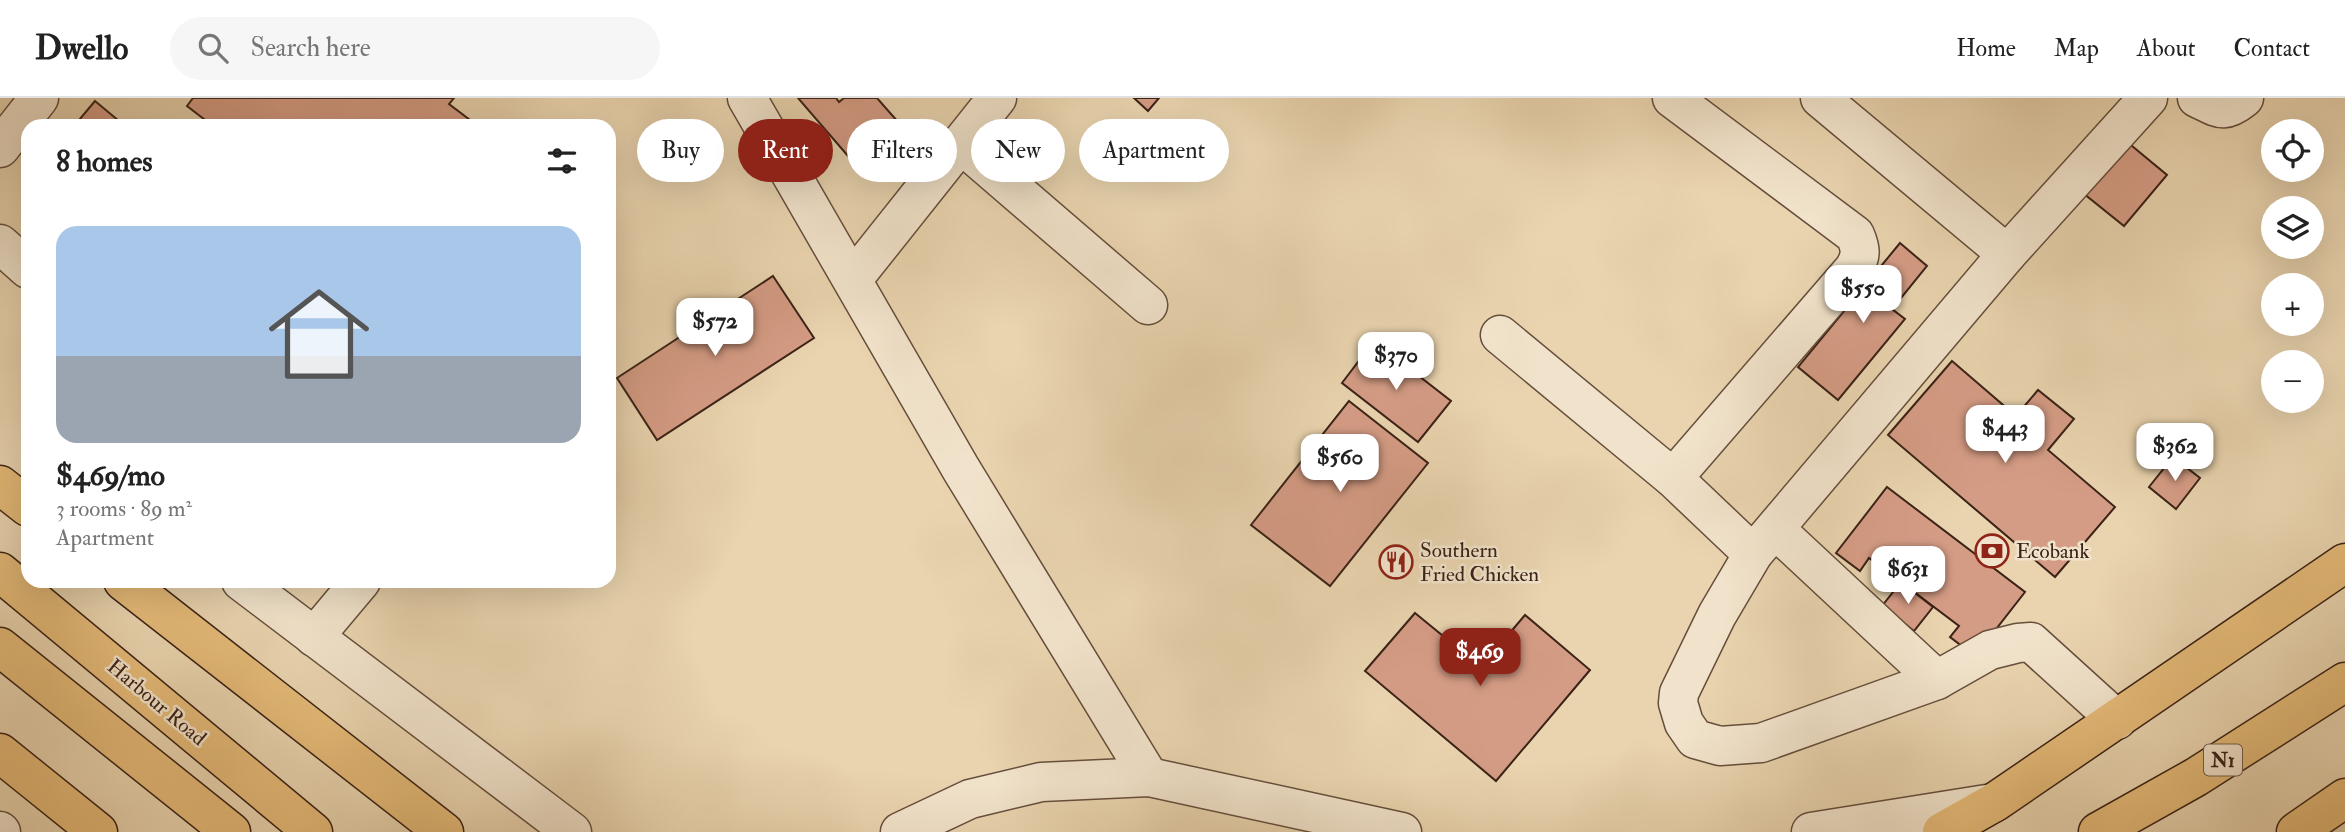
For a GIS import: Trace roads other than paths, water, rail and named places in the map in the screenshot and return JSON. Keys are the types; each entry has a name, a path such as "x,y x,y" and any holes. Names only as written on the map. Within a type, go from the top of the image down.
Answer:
{"highway":[{"path":"0,485 21,501"},
{"path":"1942,832 1995,802 2345,563"},
{"name":"Harbour Road","path":"0,572 313,832"},
{"path":"132,588 444,832"},
{"path":"0,648 231,832"},
{"name":"N1","path":"2098,832 2196,777 2345,682"},
{"path":"0,753 98,832"},
{"path":"2296,832 2345,798"}],"street":[{"path":"23,119 39,98"},
{"path":"747,98 961,469 1149,777"},
{"path":"853,279 997,98"},
{"path":"1672,98 1855,235 1861,249 1860,260 1853,270 1674,478"},
{"path":"1820,98 2007,254"},
{"path":"2117,720 2031,642 1990,650 1937,680 1761,744 1720,746 1695,739 1684,723 1678,703 1679,693 1717,615 1764,542 2007,254 2148,98"},
{"path":"2197,98 2217,109 2233,108 2244,98"},
{"path":"0,148 21,121"},
{"path":"961,144 1148,305"},
{"path":"0,244 21,263"},
{"path":"1500,335 1674,478 1764,542 1937,680"},
{"path":"250,588 572,832"},
{"path":"314,637 355,588"},
{"path":"900,832 970,799 1041,782 1149,777 1402,832"},
{"path":"1811,832 1995,802"}],"place":[{"name":"Ecobank","path":"1992,551"},
{"name":"Southern Fried Chicken","path":"1396,562"}]}
